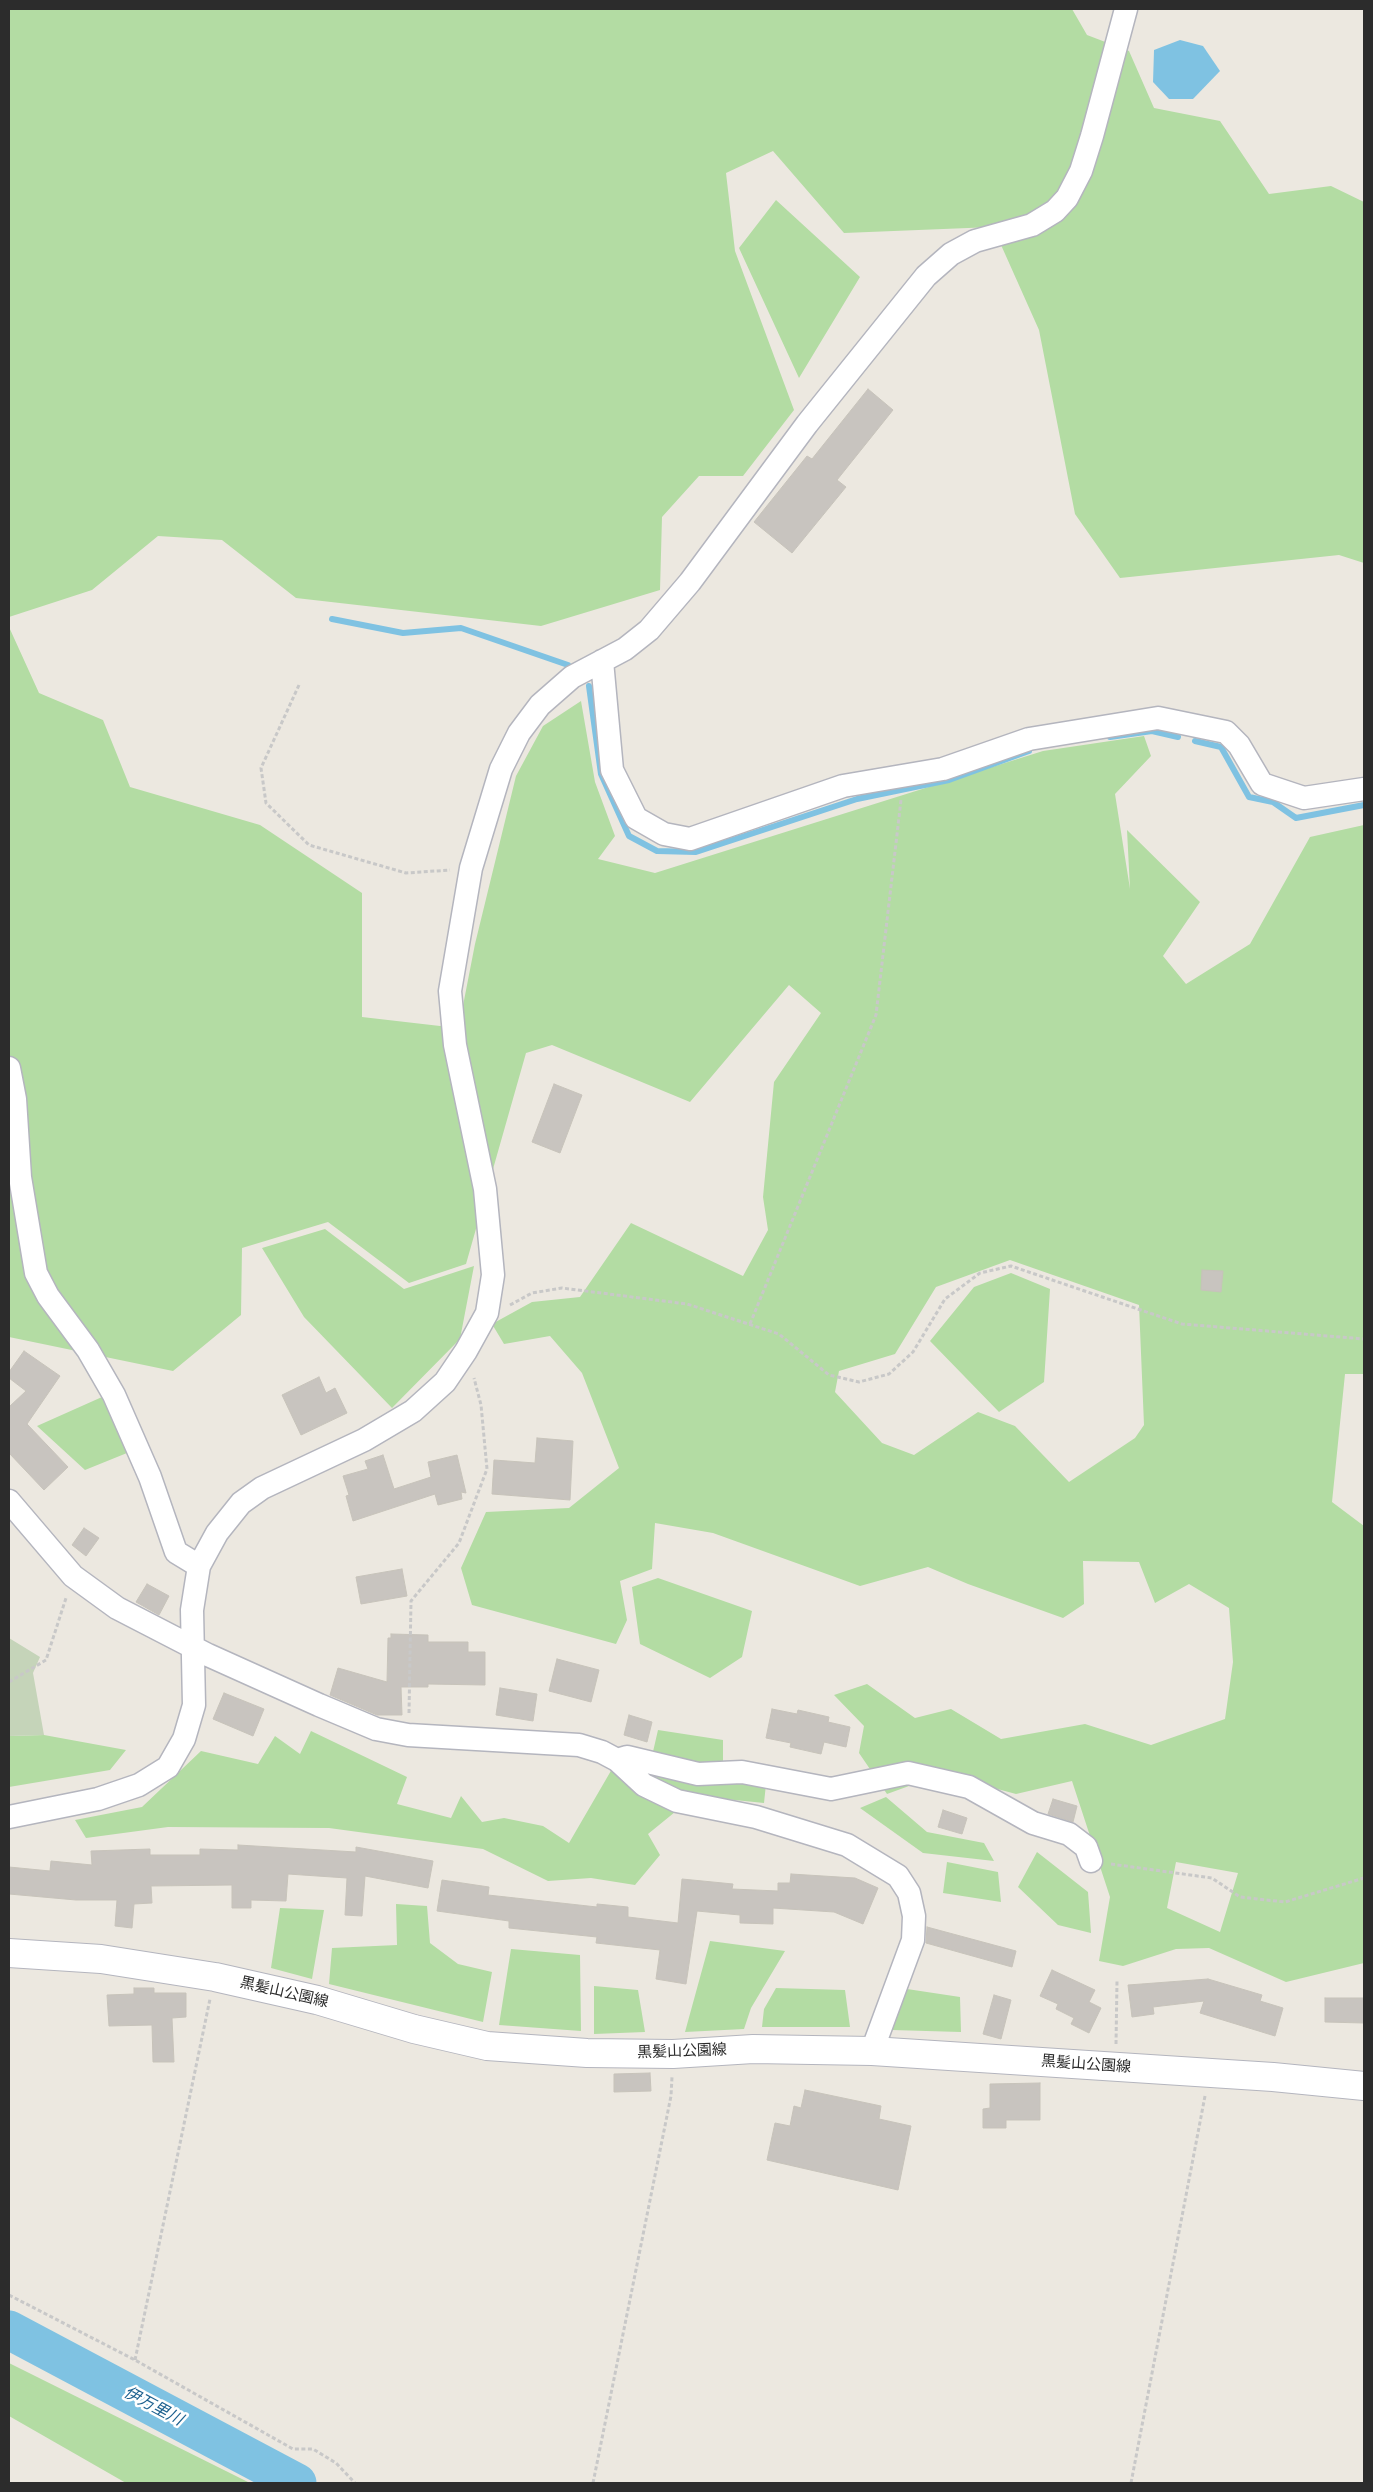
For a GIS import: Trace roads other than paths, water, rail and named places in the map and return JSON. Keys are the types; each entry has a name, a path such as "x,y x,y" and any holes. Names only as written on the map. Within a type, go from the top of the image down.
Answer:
{"main road":[{"name":"黒髪山公園線","path":"9,1953 101,1959 215,1977 316,2000 414,2029 487,2046 587,2053 673,2054 753,2049 872,2051 1209,2073 1364,2086"}],"street":[{"path":"9,1817 98,1799 139,1785 168,1767 184,1740 194,1705 192,1610 199,1566 217,1533 241,1503 262,1488 364,1440 413,1411 445,1382 466,1351 486,1313 493,1276 485,1189 455,1045 450,992 471,868 501,769 519,733 540,705 572,677 625,649 649,630 690,582 806,424 926,276 951,254 975,241 1032,226 1055,211 1067,198 1081,171 1092,136 1126,9"},
{"path":"602,661 612,770 636,818 664,834 690,839 844,786 943,769 1029,739 1158,718 1226,732 1239,746 1262,784 1304,798 1364,788"},
{"path":"9,1068 15,1099 20,1177 36,1272 48,1296 88,1350 114,1395 150,1477 176,1552 199,1566"},
{"path":"9,1501 73,1576 117,1608 192,1646 319,1705 376,1729 408,1735 579,1745 602,1752 617,1760 644,1785 677,1801 756,1817 847,1845 898,1876 909,1893 914,1916 913,1940 872,2051"},
{"path":"617,1760 627,1758 698,1774 742,1772 831,1789 908,1773 969,1787 1033,1824 1069,1834 1086,1847 1091,1861"}],"water":[{"path":"1180,40 1203,46 1220,71 1193,99 1169,99 1153,82 1154,50"}],"waterway":[{"path":"332,619 403,633 461,628 568,665"},
{"path":"589,686 601,774 629,836 657,851 696,852 857,799 949,780 1029,751"},
{"path":"1110,737 1152,731 1178,737"},
{"path":"1195,741 1221,747 1249,797 1273,802 1296,818 1364,805"},
{"name":"伊万里川","path":"9,2330 297,2483"}]}
